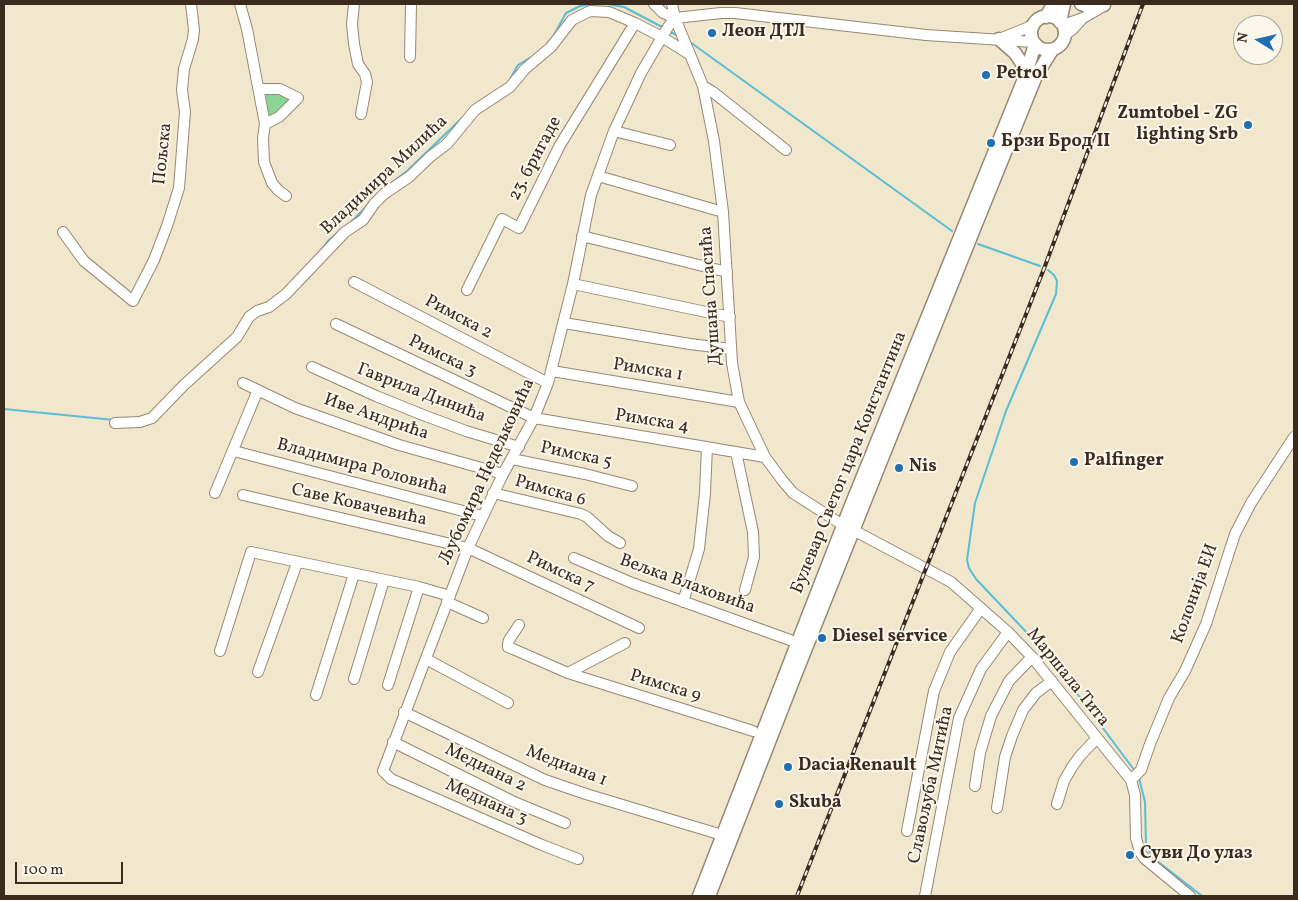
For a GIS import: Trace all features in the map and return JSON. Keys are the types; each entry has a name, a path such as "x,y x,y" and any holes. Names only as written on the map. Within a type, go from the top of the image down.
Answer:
{"main road":[{"path":"1054,4 1046,16 1034,24 1031,31 1034,42 1044,50 1052,50 1059,46 1063,27 1064,4"},
{"path":"1081,4 1089,7 1106,5"},
{"path":"1046,16 1054,18 1063,27"},
{"path":"999,39 1022,62 1026,74"},
{"name":"Булевар Светог цара Константина","path":"709,896 848,528 1026,74 1034,42"},
{"name":"Булевар Светог цара Константина","path":"699,896 722,835 848,528 1036,76 1052,50"}],"street":[{"name":"Пољска","path":"63,232 84,261 133,301 154,260 179,188 185,112 182,90 194,30 191,4"},
{"path":"240,4 247,29 265,124 263,147 266,169 274,187 286,196"},
{"path":"354,4 352,24 354,44 358,64 365,74 367,82 361,114"},
{"path":"410,57 411,4"},
{"path":"654,4 663,13 675,18 721,13 741,14 926,35 1034,42"},
{"name":"Душана Спасића","path":"672,4 680,32 703,86 714,141 723,212 731,349 739,402 765,457 782,480 808,504 848,528"},
{"path":"1063,27 1073,29 1083,18 1106,5"},
{"name":"Владимира Милића","path":"115,423 140,422 152,418 184,385 237,337 257,310 269,307 286,294 345,232 362,220 384,194 409,177 447,144 475,110 510,87 525,69 551,47 572,20 590,11 602,11 665,32 689,54"},
{"name":"Љубомира Недељковића","path":"383,771 468,548 493,493 534,418 548,383 573,284 591,195 614,131 641,73 675,18"},
{"name":"23. бригаде","path":"467,290 502,220 519,228 560,145 635,23"},
{"path":"999,39 1034,24"},
{"path":"703,86 714,92 786,150"},
{"path":"259,89 280,89 298,98 279,117 265,124"},
{"path":"614,131 670,145"},
{"path":"598,176 723,212"},
{"path":"582,236 727,272"},
{"name":"Римска 2","path":"354,282 548,383"},
{"path":"573,284 730,317"},
{"path":"564,322 690,344 731,349"},
{"name":"Римска 3","path":"336,324 534,418"},
{"name":"Гаврила Динића","path":"312,367 376,396 466,431 519,447"},
{"name":"Римска 1","path":"552,371 739,402"},
{"name":"Иве Андрића","path":"243,383 294,408 400,445 503,474"},
{"path":"216,493 258,390"},
{"name":"Римска 4","path":"534,418 765,457"},
{"name":"Колонија ЕИ","path":"1136,776 1169,698 1185,671 1206,624 1235,534 1251,503 1294,436"},
{"path":"683,602 698,549 705,493 707,447"},
{"name":"Владимира Роловића","path":"234,451 482,516"},
{"path":"736,452 753,532 754,557 745,590"},
{"name":"Римска 5","path":"512,459 632,486"},
{"name":"Римска 6","path":"493,493 582,514 608,536 620,543"},
{"name":"Саве Ковачевића","path":"243,495 468,548"},
{"name":"Маршала Тита","path":"848,528 952,582 1008,632 1032,657 1096,739 1124,769 1136,776 1136,838 1140,852 1148,863 1190,896"},
{"name":"Римска 7","path":"468,548 639,628"},
{"path":"220,651 251,552 419,587 448,599 483,618"},
{"name":"Вељка Влаховића","path":"574,558 632,583 790,640"},
{"path":"258,672 297,562"},
{"path":"316,695 354,574"},
{"path":"354,679 384,580"},
{"path":"388,685 419,587"},
{"path":"907,831 934,691 950,652 981,608"},
{"name":"Римска 9","path":"519,625 509,640 508,647 568,673 753,731"},
{"name":"Славољуба Митића","path":"925,896 959,718 981,669 1008,632"},
{"name":"Римска 9","path":"568,673 625,643"},
{"path":"975,786 980,753 992,716 1009,681 1032,657"},
{"path":"426,659 508,703"},
{"path":"996,808 1005,757 1012,736 1024,710 1036,693 1052,681"},
{"name":"Медиана 1","path":"404,712 546,780 722,835"},
{"path":"1058,804 1064,781 1072,767 1096,739"},
{"name":"Медиана 2","path":"393,742 512,802 565,823"},
{"name":"Медиана 3","path":"383,771 391,779 578,859"}],"green space":[{"path":"263,92 282,92 292,101 269,119"}],"waterway":[{"path":"553,37 566,13 580,6 592,4"},
{"path":"607,4 624,7 664,28"},
{"path":"670,32 679,36"},
{"path":"690,42 952,231"},
{"path":"510,79 518,65 536,54"},
{"path":"484,98 493,93"},
{"path":"382,190 407,171 462,118"},
{"path":"349,224 367,206"},
{"path":"317,255 337,233"},
{"path":"978,244 1040,266"},
{"path":"1048,270 1057,281 1056,294 1006,411 975,503 967,560 969,568 976,579 1049,656 1135,771"},
{"path":"4,409 114,420"},
{"path":"1139,778 1145,802 1146,844 1152,857 1202,896"}],"railway":[{"path":"797,896 1045,266 1143,4"}],"place":[{"name":"Леон ДТЛ","path":"712,33"},
{"name":"Petrol","path":"986,75"},
{"name":"Zumtobel - ZG lighting Srb","path":"1248,125"},
{"name":"Брзи Брод II","path":"991,143"},
{"name":"Palfinger","path":"1074,462"},
{"name":"Nis","path":"899,468"},
{"name":"Diesel service","path":"822,638"},
{"name":"Dacia Renault","path":"788,767"},
{"name":"Skuba","path":"779,804"},
{"name":"Суви До улаз","path":"1130,855"}]}
